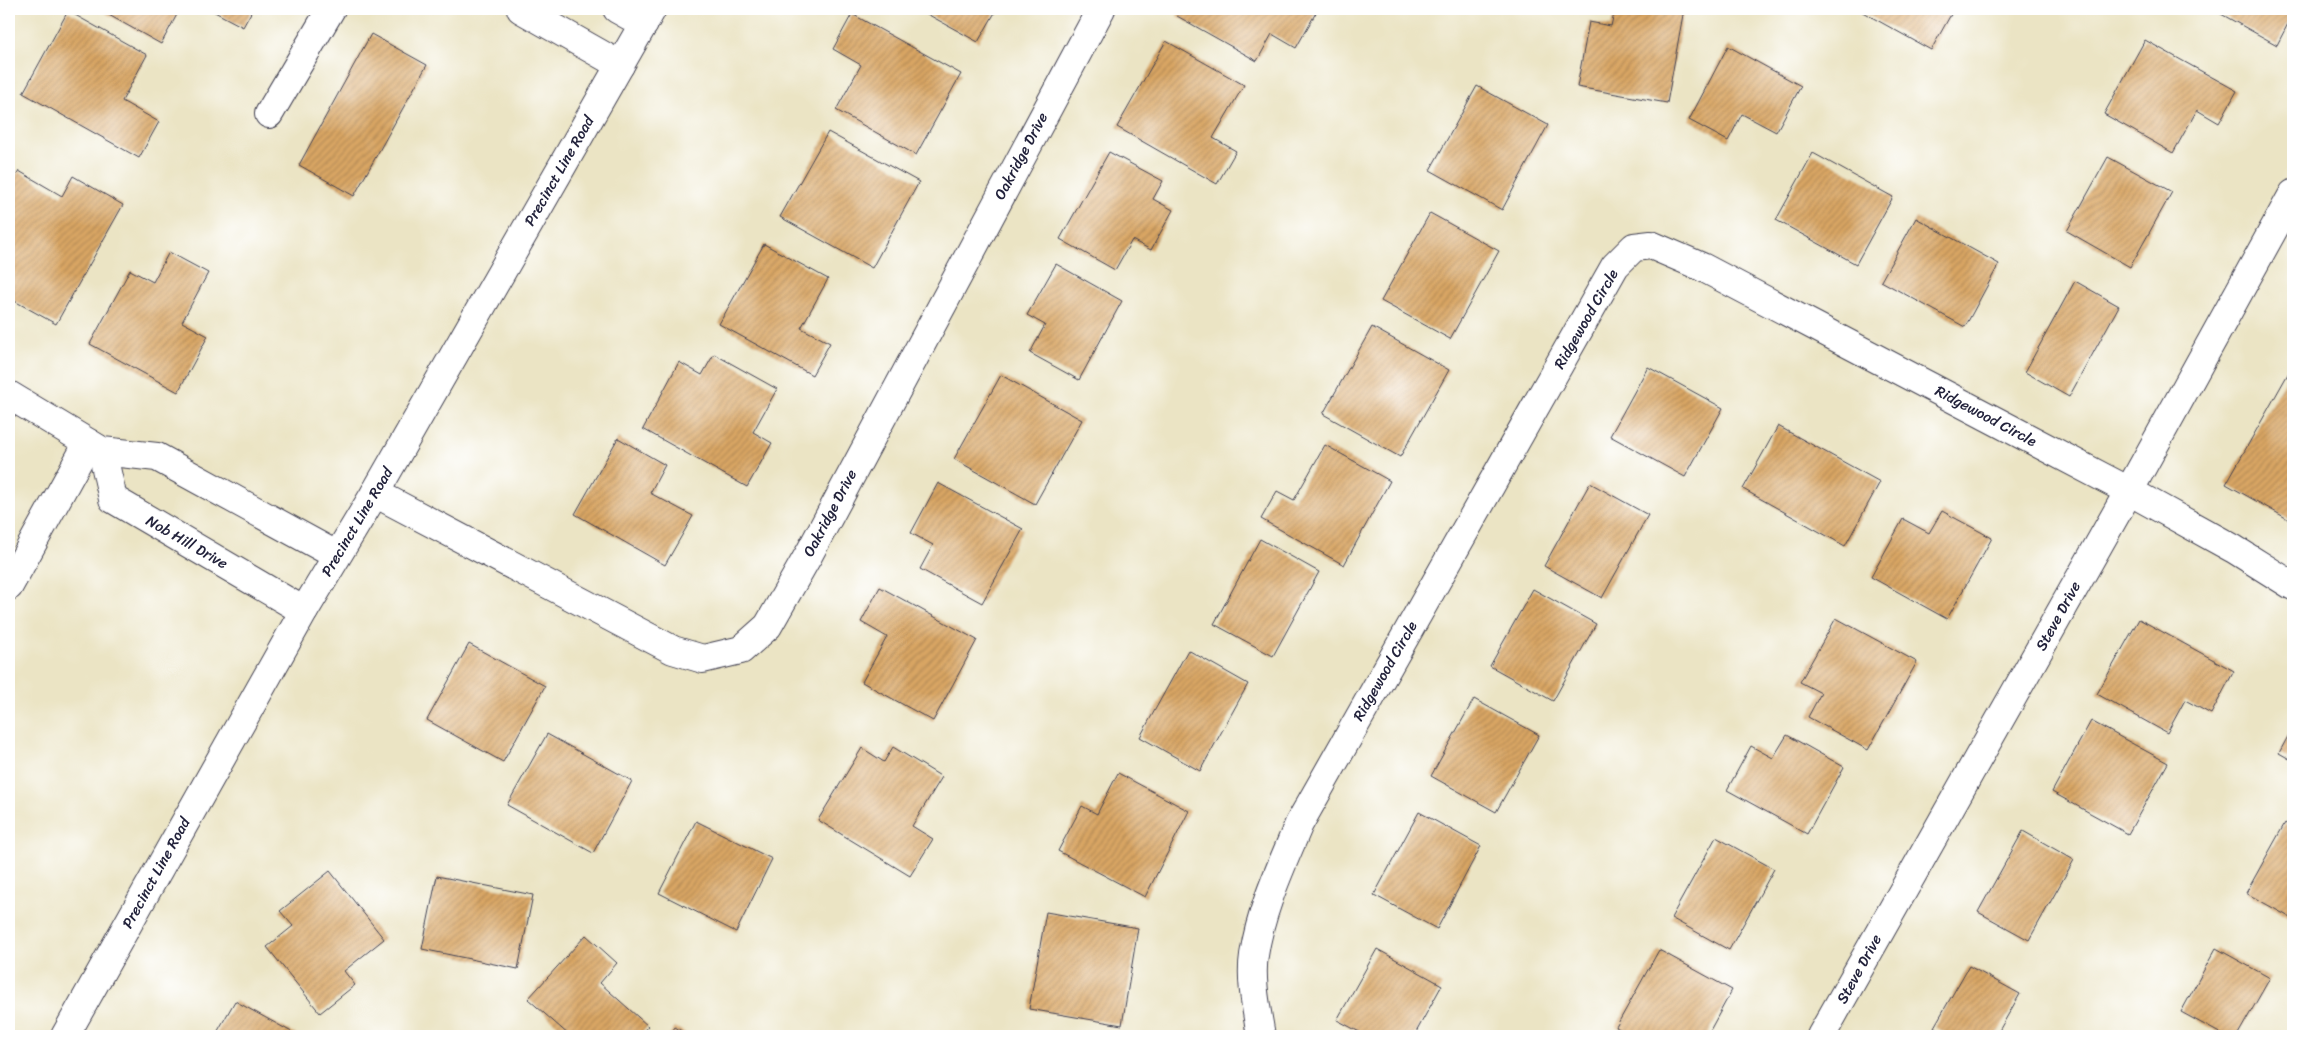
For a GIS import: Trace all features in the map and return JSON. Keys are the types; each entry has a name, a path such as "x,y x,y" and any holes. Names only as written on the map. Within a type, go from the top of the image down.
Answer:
{"street":[{"path":"269,114 331,9"},
{"path":"521,9 620,65"},
{"path":"617,9 648,16"},
{"name":"Oakridge Drive","path":"375,493 673,650 703,659 741,650 768,626 809,554 1101,9"},
{"name":"Precinct Line Road","path":"65,1036 336,555 375,493 648,16"},
{"name":"Steve Drive","path":"1821,1036 2129,491 2293,194"},
{"name":"Ridgewood Circle","path":"1261,1036 1255,999 1254,957 1264,910 1299,824 1615,266 1634,248 1650,246 1702,266 2129,491 2234,549 2293,586"},
{"path":"9,395 95,447 156,457 336,555"},
{"path":"9,586 95,447"},
{"name":"Nob Hill Drive","path":"95,447 113,499 304,611"}],"building":[{"path":"98,9 180,9 161,44"},
{"path":"209,9 253,9 243,27"},
{"path":"918,9 997,9 978,42"},
{"path":"1181,9 1318,9 1296,48 1272,34 1257,61 1177,16"},
{"path":"1615,9 1684,9 1667,103 1577,87 1589,22 1611,26"},
{"path":"1857,9 1954,9 1931,50"},
{"path":"2212,9 2293,9 2293,14 2277,45"},
{"path":"68,11 147,55 122,101 159,122 139,158 23,93"},
{"path":"852,14 961,74 916,155 836,110 861,65 833,49"},
{"path":"371,34 427,65 354,196 299,165"},
{"path":"2145,40 2237,91 2219,123 2197,110 2173,153 2104,114"},
{"path":"1166,41 1244,85 1213,138 1236,151 1217,184 1117,127"},
{"path":"1728,46 1801,86 1776,132 1742,114 1728,141 1689,120"},
{"path":"1477,86 1548,125 1502,210 1430,170"},
{"path":"828,132 919,182 872,268 780,217"},
{"path":"1109,152 1163,181 1153,199 1173,210 1151,250 1132,240 1115,270 1060,239"},
{"path":"1813,153 1893,197 1856,264 1776,220"},
{"path":"2108,157 2172,192 2130,267 2067,231"},
{"path":"19,171 62,196 73,176 123,205 56,324 9,298 9,189"},
{"path":"1430,213 1499,251 1450,339 1381,301"},
{"path":"1916,218 1999,264 1965,327 1881,281"},
{"path":"764,244 828,279 801,328 830,343 812,375 719,324"},
{"path":"169,252 208,273 182,322 208,336 178,392 90,344 130,270 153,282"},
{"path":"1056,264 1122,301 1079,380 1030,353 1045,325 1027,315"},
{"path":"2075,281 2119,306 2069,397 2025,372"},
{"path":"1372,327 1449,370 1400,457 1323,414"},
{"path":"714,354 777,389 753,432 772,443 747,487 643,429 679,362 702,375"},
{"path":"2293,365 2293,522 2226,484"},
{"path":"1648,367 1723,408 1685,477 1610,436"},
{"path":"1001,375 1082,420 1035,504 954,459"},
{"path":"1778,426 1880,482 1845,546 1743,489"},
{"path":"618,438 665,465 650,493 693,516 665,565 575,514"},
{"path":"1325,445 1390,481 1344,565 1261,519 1277,491 1294,500"},
{"path":"938,483 1023,529 982,603 920,569 933,545 911,533"},
{"path":"1590,483 1648,515 1602,598 1544,566"},
{"path":"1942,511 1992,538 1947,619 1871,577 1903,519 1929,533"},
{"path":"1260,539 1319,572 1273,656 1214,624"},
{"path":"880,587 977,640 933,721 862,682 887,637 861,622"},
{"path":"1533,589 1596,624 1553,701 1490,666"},
{"path":"1836,618 1917,662 1868,750 1808,717 1821,693 1800,682"},
{"path":"2139,619 2234,671 2211,714 2185,700 2167,733 2097,694"},
{"path":"469,644 545,686 503,762 427,720"},
{"path":"1188,650 1248,684 1200,771 1140,737"},
{"path":"1474,699 1539,735 1496,812 1431,776"},
{"path":"2091,721 2168,763 2128,834 2052,792"},
{"path":"2293,727 2293,761 2279,753"},
{"path":"547,734 632,781 593,853 507,805"},
{"path":"1787,735 1844,767 1807,834 1727,790 1751,746 1773,758"},
{"path":"893,747 942,777 912,826 933,839 910,876 818,820 862,748 884,762"},
{"path":"1118,773 1189,811 1145,897 1058,851 1082,806 1097,814"},
{"path":"1419,812 1481,846 1437,929 1374,895"},
{"path":"696,821 772,859 736,932 659,893"},
{"path":"2285,823 2293,828 2293,919 2246,893"},
{"path":"2023,831 2074,860 2029,940 1978,912"},
{"path":"1716,837 1774,869 1729,950 1671,918"},
{"path":"330,871 384,939 344,971 355,985 320,1013 267,947 293,926 280,911"},
{"path":"437,876 533,895 518,969 422,949"},
{"path":"1046,912 1138,928 1122,1025 1029,1009"},
{"path":"586,935 617,963 600,983 648,1026 639,1036 570,1036 528,999"},
{"path":"2216,948 2270,978 2237,1036 2225,1036 2181,1012"},
{"path":"1377,949 1442,985 1414,1036 1367,1036 1337,1020"},
{"path":"1659,950 1732,990 1707,1036 1632,1036 1616,1027"},
{"path":"1969,966 2020,994 1996,1036 1951,1036 1934,1027"},
{"path":"235,1001 299,1036 215,1036"},
{"path":"675,1027 690,1036 669,1036"}]}
